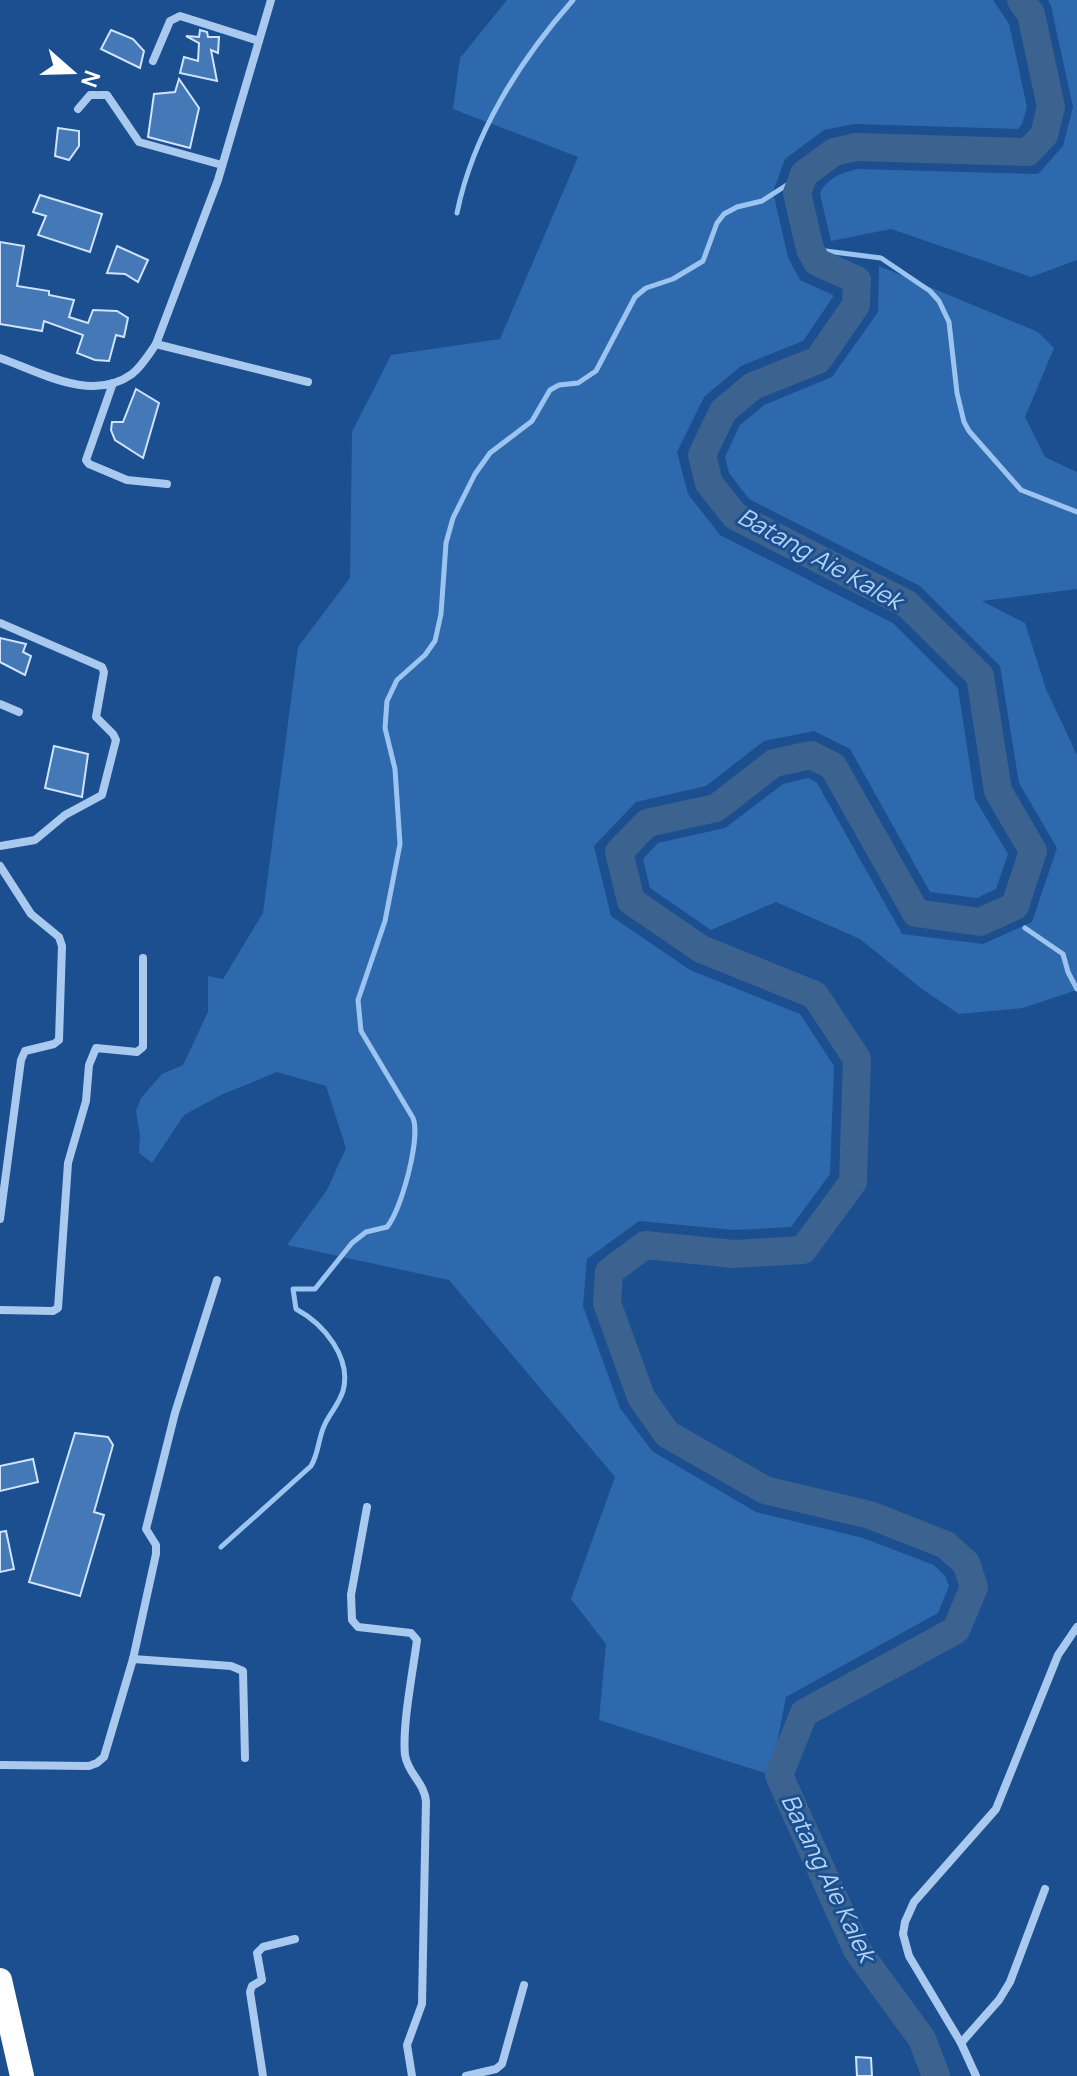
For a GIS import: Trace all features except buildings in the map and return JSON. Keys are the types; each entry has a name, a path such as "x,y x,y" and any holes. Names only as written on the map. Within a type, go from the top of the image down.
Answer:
{"highway":[{"path":"0,1980 22,2076"}],"street":[{"path":"0,358 81,386 97,387 133,373 156,344 222,165 271,0"},
{"path":"153,61 170,21 180,16 259,41"},
{"path":"78,109 90,95 107,95 139,142 222,165"},
{"path":"156,344 308,382"},
{"path":"113,383 86,460 127,480 167,484"},
{"path":"0,623 102,667 104,672 96,717 113,734 116,745 106,787 97,799 65,815 35,840 0,846"},
{"path":"0,704 19,712"},
{"path":"0,866 31,914 54,930 62,946 59,1040 25,1051 21,1060 0,1219"},
{"path":"0,1310 53,1311 58,1308 68,1163 86,1101 89,1065 96,1048 137,1052 143,1047 143,958"},
{"path":"0,1765 89,1766 104,1757 133,1659 156,1549 146,1529 175,1413 217,1280"},
{"path":"367,1507 351,1595 352,1620 358,1627 411,1633 417,1640 405,1745 410,1771 422,1785 426,1801 422,2004 407,2045 412,2076"},
{"path":"976,2076 961,2043 909,1956 903,1934 908,1912 914,1902 996,1809 1058,1655 1077,1627"},
{"path":"133,1659 231,1666 243,1671 245,1758"},
{"path":"961,2043 999,2000 1010,1982 1045,1889"},
{"path":"263,2076 250,1992 252,1986 262,1980 257,1953 263,1947 295,1939"},
{"path":"466,2076 496,2069 502,2064 524,1985"}],"shaded area":[{"path":"507,0 993,0 1009,24 1027,107 1018,129 854,124 824,130 785,159 773,192 788,257 800,280 833,297 803,341 741,366 704,397 677,452 688,494 720,535 893,623 958,688 975,799 1008,854 996,889 977,898 930,892 850,749 814,731 764,741 706,786 636,802 594,846 611,916 690,970 800,1014 834,1066 830,1174 791,1227 734,1230 639,1221 587,1259 583,1306 620,1408 652,1451 756,1512 863,1538 934,1565 945,1576 949,1586 938,1613 786,1697 771,1775 599,1720 606,1644 571,1599 615,1477 449,1280 287,1245 327,1190 346,1148 326,1086 277,1072 221,1095 184,1115 152,1163 139,1153 136,1111 141,1098 162,1074 183,1065 208,1012 208,976 223,979 263,913 298,647 350,578 352,432 391,355 500,339 578,157 453,109 460,58"},
{"path":"1048,0 1077,0 1077,260 1031,277 891,229 831,241 820,194 830,180 846,172 858,169 1038,174 1063,146 1073,107"},
{"path":"879,266 1038,332 1054,348 1025,417 1045,457 1077,472 1077,589 982,601 1025,623 1046,689 1077,755 1077,990 1023,1008 959,1014 922,989 860,939 776,902 711,930 650,888 643,859 658,843 725,828 783,784 808,778 817,783 902,934 983,944 1032,922 1057,848 1019,783 1000,666 920,586 749,499 729,473 725,457 740,425 764,405 832,377 878,312"}],"waterway":[{"path":"457,213 474,155 501,99 535,47 573,0"},
{"name":"Batang Aie Kalek","path":"936,2076 922,2039 857,1950 779,1775 804,1713 956,1630 974,1587 966,1563 946,1545 870,1515 765,1490 667,1434 641,1397 607,1303 609,1272 645,1245 734,1254 803,1250 853,1182 857,1059 815,995 701,949 631,901 619,852 647,823 716,808 774,763 811,755 833,766 916,913 980,922 1015,906 1033,851 998,791 980,676 907,604 735,516 709,483 702,455 723,411 753,386 818,360 856,305 857,280 817,262 810,249 797,193 804,174 834,152 856,147 1028,152 1044,135 1051,107 1031,14 1021,0"},
{"path":"221,1547 311,1466 323,1429 343,1391 345,1379 339,1355 326,1333 296,1309 293,1289 315,1289 352,1243 366,1232 387,1227 398,1206 412,1157 413,1118 361,1031 358,1000 385,921 400,844 395,769 385,728 387,701 397,680 425,655 435,641 441,614 446,543 453,518 475,474 490,453 532,421 550,390 559,385 578,383 596,371 635,297 646,288 673,279 703,261 717,223 724,214 737,207 762,201 804,174"},
{"path":"810,249 881,258 930,291 939,301 949,322 957,393 969,431 1021,490 1077,512"},
{"path":"1025,928 1063,954 1077,989"}]}
